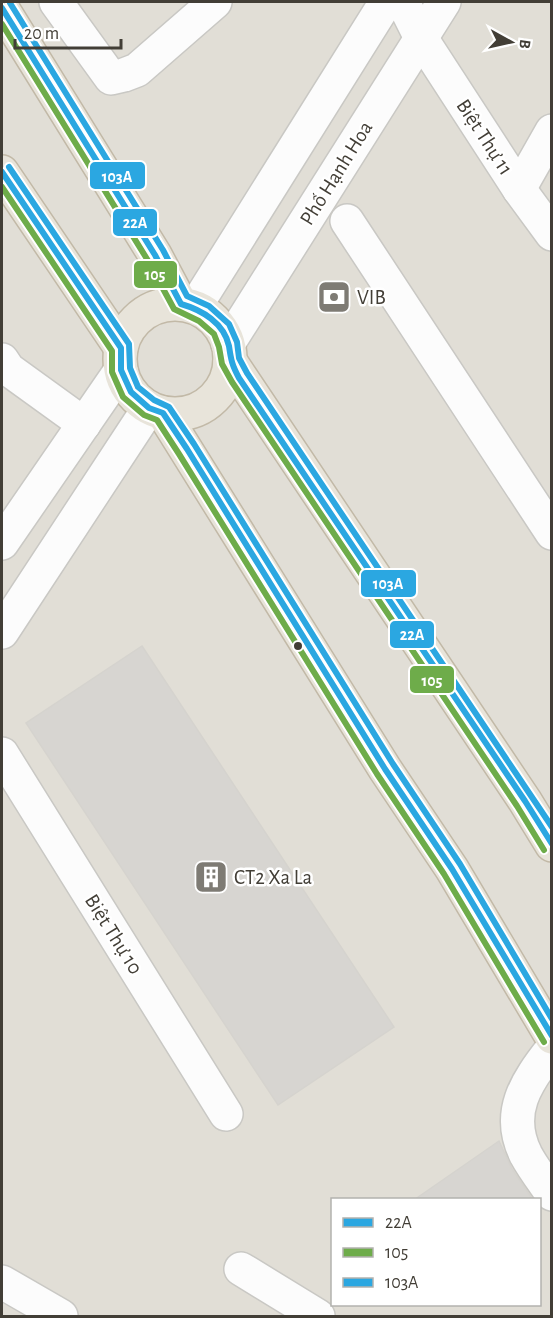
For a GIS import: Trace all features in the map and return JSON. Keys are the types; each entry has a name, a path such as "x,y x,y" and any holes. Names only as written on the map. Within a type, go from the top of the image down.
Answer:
{"highway":[{"path":"2,8 188,305"},
{"path":"2,172 121,359 131,392 156,411 452,869 552,1037"},
{"path":"121,359 128,329 142,314 161,306 188,305 210,316 221,328 229,353 552,845"},
{"path":"156,411 183,414 201,408 216,396 228,380 229,353"}],"street":[{"path":"56,2 111,78 137,70 215,2"},
{"path":"188,305 386,2"},
{"name":"Biệt Thự 11","path":"403,2 421,38 519,189 552,234"},
{"name":"Phố Hạnh Hoa","path":"229,353 444,2"},
{"path":"519,189 552,131"},
{"path":"347,221 552,533"},
{"path":"2,543 84,424 121,359"},
{"path":"2,360 8,369 84,424"},
{"path":"2,633 156,411"},
{"name":"Biệt Thự 10","path":"2,754 226,1114"},
{"path":"552,1049 532,1074 521,1097 516,1126 526,1154 552,1194"},
{"path":"241,1269 313,1315"},
{"path":"2,1282 61,1317"}],"shaded area":[{"path":"2,2 551,2 551,1316 2,1316"}],"building":[{"name":"CT2 Xa La","path":"142,646 394,1027 278,1105 26,723"},
{"path":"499,1141 512,1169 532,1198 417,1198"}],"transit line":[{"name":"103A","path":"10,3 163,250 187,296 209,306 229,324 237,342 239,358 247,373 552,827"},
{"name":"22A","path":"2,8 155,255 181,304 204,314 222,331 239,378 552,844"},
{"name":"105","path":"2,24 147,259 174,309 199,321 214,334 222,364 232,382 517,806 544,850"},
{"name":"103A","path":"9,167 129,344 130,368 138,387 154,400 169,407 194,444 393,764 460,864 552,1019"},
{"name":"22A","path":"2,172 121,348 121,370 131,392 149,408 163,413 187,449 385,769 452,869 552,1036"},
{"name":"105","path":"2,187 112,351 112,372 123,397 144,415 157,420 377,774 444,874 544,1042"}],"place":[{"name":"VIB","path":"334,297"},
{"name":"CT2 Xa La","path":"211,877"}]}
